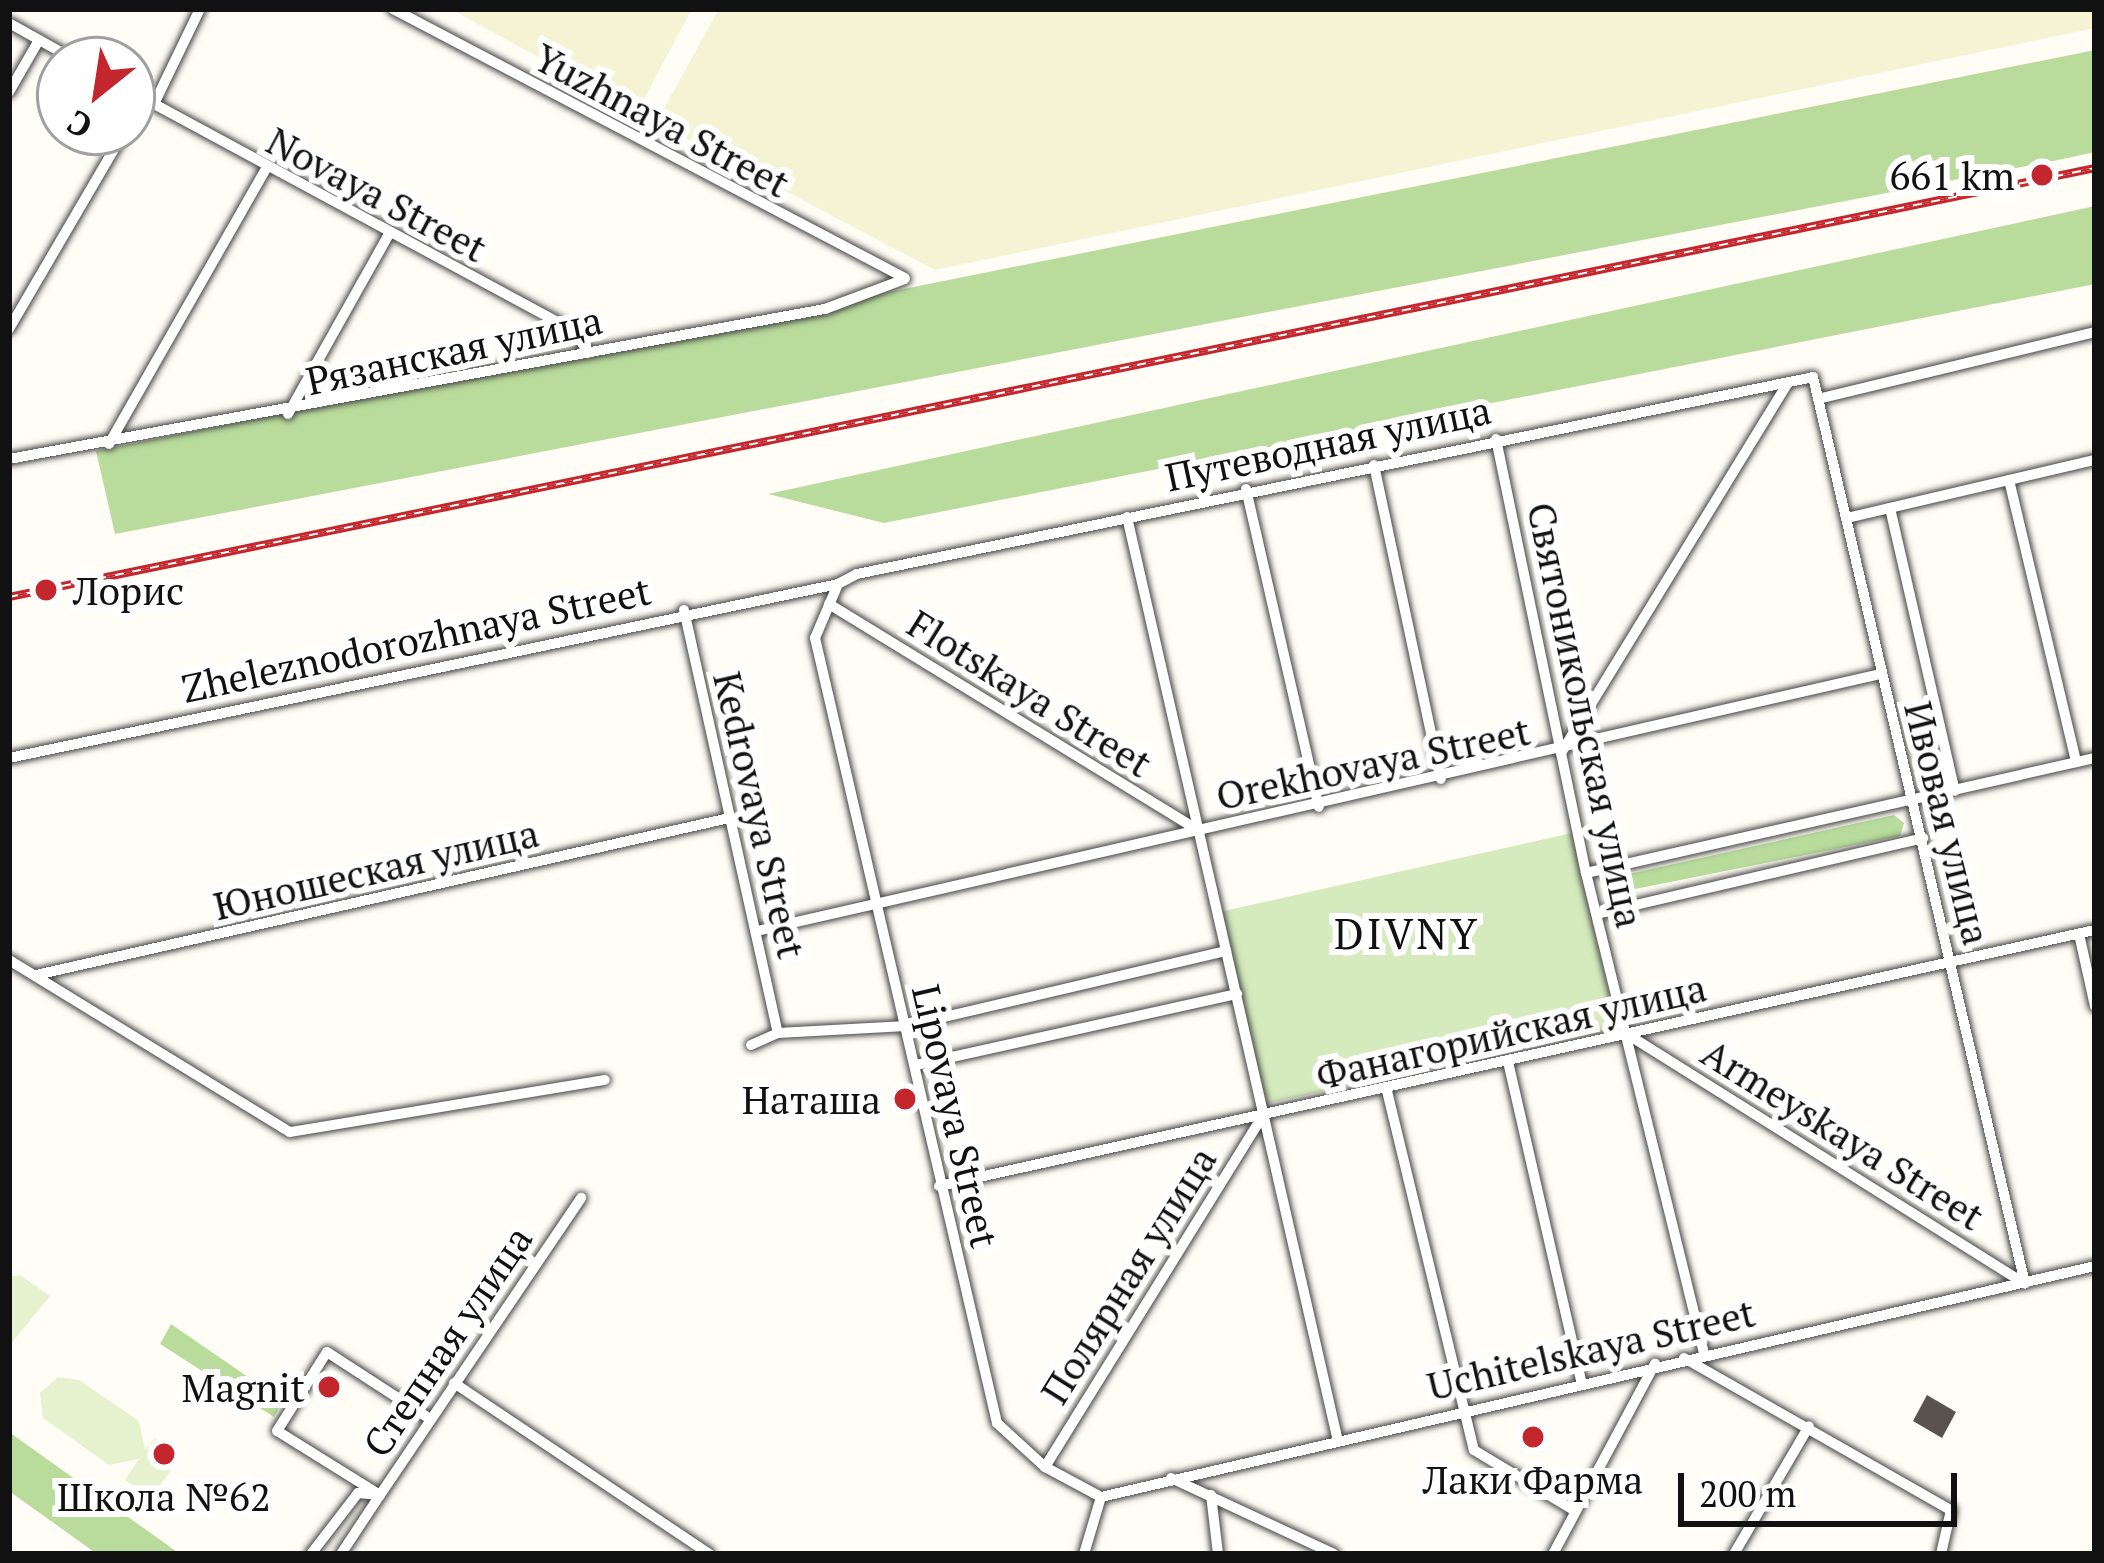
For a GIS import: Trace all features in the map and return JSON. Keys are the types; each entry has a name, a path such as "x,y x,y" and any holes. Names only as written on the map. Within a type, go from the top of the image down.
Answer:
{"street":[{"path":"156,78 200,9"},
{"name":"Yuzhnaya Street","path":"393,9 905,279"},
{"path":"9,23 36,38"},
{"path":"9,92 36,47"},
{"name":"Novaya Street","path":"156,106 265,170 576,332 588,352"},
{"path":"9,329 110,156"},
{"path":"109,444 265,170"},
{"path":"288,414 388,236"},
{"name":"Рязанская улица","path":"9,459 288,414 825,309 905,279"},
{"path":"1818,399 2095,332"},
{"name":"Ивовая улица","path":"1813,377 2025,1284"},
{"name":"Путеводная улица","path":"838,584 857,574 1246,489 1813,377"},
{"path":"1561,753 1787,384"},
{"name":"Святоникольская улица","path":"1496,439 1586,873 1630,1036 1704,1354"},
{"path":"1846,518 2095,460"},
{"path":"1374,465 1441,779"},
{"path":"2009,480 2076,762"},
{"path":"1246,489 1319,807"},
{"name":"Ивовая улица","path":"1890,508 1955,791"},
{"path":"1127,517 1337,1437"},
{"path":"830,604 838,584"},
{"name":"Zheleznodorozhnaya Street","path":"9,758 684,610 838,584"},
{"name":"Flotskaya Street","path":"830,604 1199,831"},
{"name":"Lipovaya Street","path":"830,604 814,638 997,1424 1045,1467 1101,1497"},
{"name":"Kedrovaya Street","path":"684,610 778,1033"},
{"name":"Orekhovaya Street","path":"757,932 1561,753 1880,674"},
{"path":"1586,873 2095,758"},
{"name":"Юношеская улица","path":"36,975 729,818"},
{"path":"1597,914 1923,838"},
{"name":"Фанагорийская улица","path":"940,1186 1509,1066 2095,930"},
{"path":"2079,934 2095,1006"},
{"path":"752,1045 778,1033 906,1026 1226,951"},
{"path":"9,960 290,1132 605,1080"},
{"path":"916,1065 1237,994"},
{"name":"Armeyskaya Street","path":"1630,1036 2025,1284"},
{"path":"1509,1066 1581,1381"},
{"path":"1387,1091 1462,1408 1484,1462 1575,1511"},
{"name":"Полярная улица","path":"1045,1467 1263,1115"},
{"name":"Степная улица","path":"311,1554 342,1507 358,1493 380,1495 581,1198"},
{"name":"Uchitelskaya Street","path":"1101,1497 1337,1437 2095,1266"},
{"path":"341,1554 380,1495 277,1431 327,1352 430,1419"},
{"path":"1684,1358 1951,1510 1941,1554"},
{"path":"1553,1554 1654,1364"},
{"path":"454,1383 710,1554"},
{"path":"1734,1554 1809,1426"},
{"path":"1171,1478 1334,1554"},
{"path":"1211,1495 1219,1554"},
{"path":"1084,1554 1101,1497"}],"shaded area":[{"path":"451,9 692,9 637,112"},
{"path":"719,9 2095,9 2095,28 935,270 656,123"}],"green space":[{"path":"2095,50 2095,152 2058,160 115,534 96,451"},
{"path":"2095,206 2095,284 884,523 768,494"},
{"path":"1894,815 1904,823 1900,836 1605,895 1602,880"},
{"path":"1572,833 1617,1029 1264,1104 1220,912"},
{"path":"20,1275 50,1296 9,1346 9,1277"},
{"path":"171,1324 283,1401 274,1417 160,1344"},
{"path":"58,1377 79,1380 139,1421 145,1450 155,1438 181,1456 151,1498 125,1480 139,1459 109,1465 43,1418 40,1393"},
{"path":"9,1432 180,1554 97,1554 9,1491"}],"building":[{"path":"1927,1395 1956,1412 1942,1438 1913,1421"}],"railway":[{"path":"9,597 2095,168"}],"place":[{"name":"661 km","path":"2042,175"},
{"name":"Лорис","path":"46,590"},
{"name":"Наташа","path":"905,1099"},
{"name":"Magnit","path":"329,1387"},
{"name":"Лаки Фарма","path":"1533,1437"},
{"name":"Школа №62","path":"164,1454"}],"district":[{"name":"DIVNY","path":"1407,933"}]}
